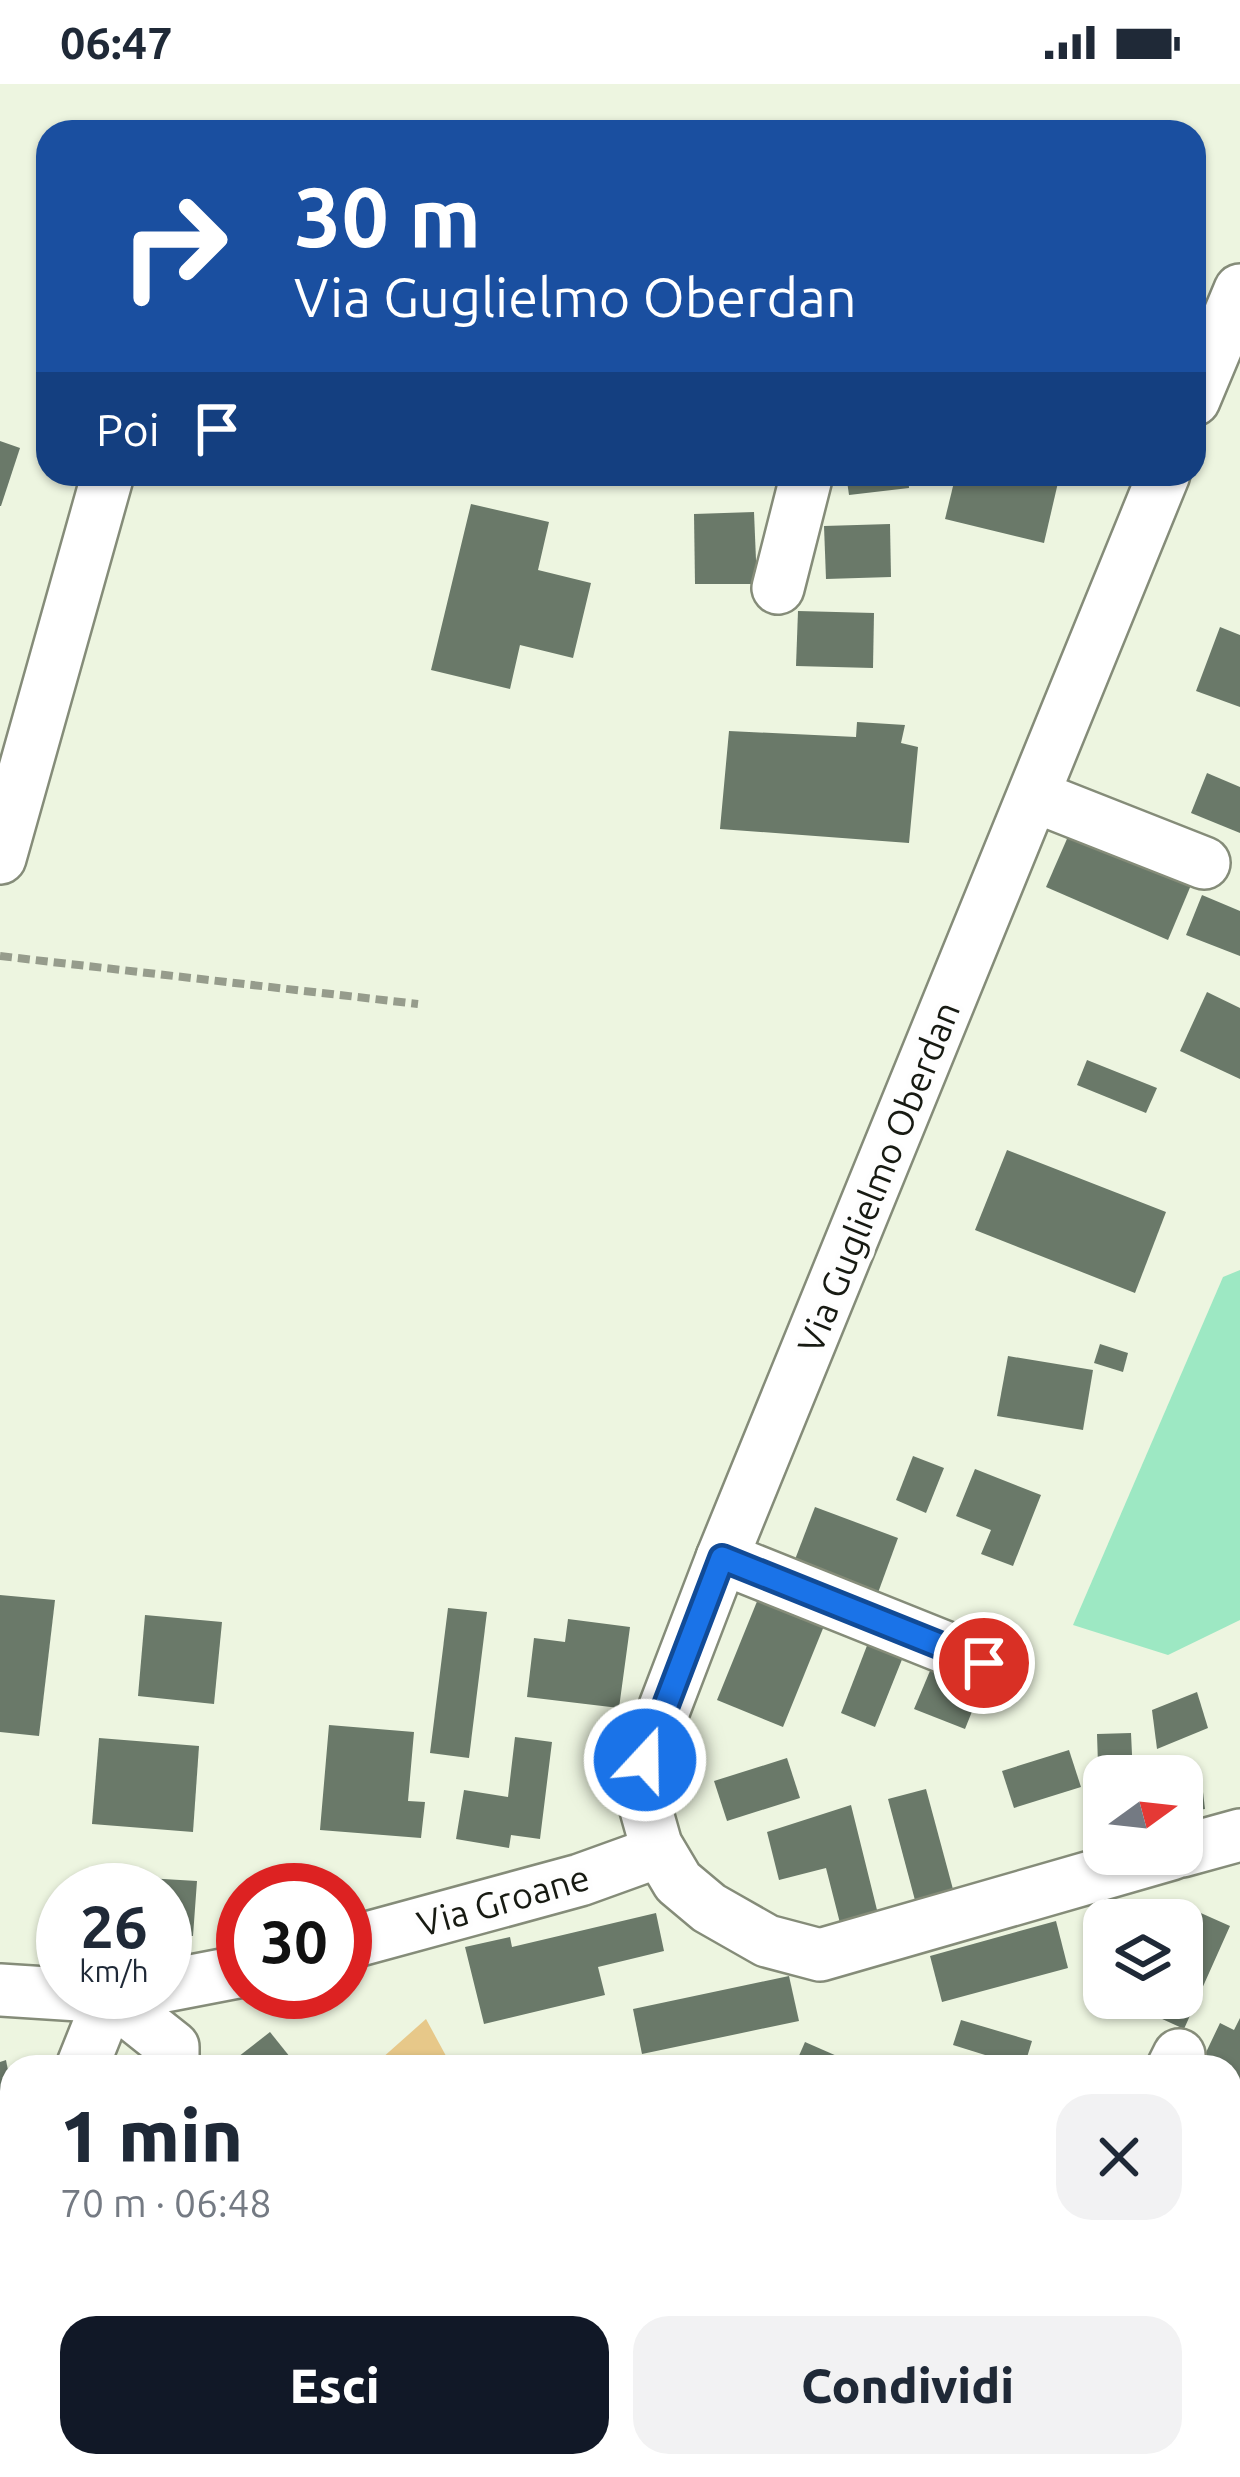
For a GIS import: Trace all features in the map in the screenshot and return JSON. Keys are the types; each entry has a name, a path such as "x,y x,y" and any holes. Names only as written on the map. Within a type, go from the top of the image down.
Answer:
{"street":[{"path":"1206,369 1240,290"},
{"path":"0,858 105,486"},
{"path":"778,588 804,486"},
{"name":"Via Guglielmo Oberdan","path":"656,1845 645,1806 645,1760 722,1558 1159,486"},
{"path":"1034,796 1204,863"},
{"path":"722,1558 984,1663"},
{"path":"1203,1845 1240,1834"},
{"path":"656,1845 678,1882 709,1908 767,1941 820,1955 1098,1875"},
{"name":"Via Groane","path":"372,1937 580,1880 641,1858 656,1845"},
{"path":"0,1990 36,1991"},
{"path":"89,2055 109,2019"},
{"path":"146,2019 173,2048 173,2055"}],"path":[{"path":"0,956 418,1004"}],"shaded area":[{"path":"1240,1270 1240,1620 1168,1655 1073,1625 1223,1277"},
{"path":"426,2019 446,2055 386,2055"}],"building":[{"path":"0,441 20,448 1,506 0,506"},
{"path":"848,486 909,486 909,488 849,495"},
{"path":"953,486 1057,486 1044,543 945,519"},
{"path":"471,504 549,522 538,570 591,583 573,658 520,645 510,689 431,670"},
{"path":"754,512 757,584 695,584 694,514"},
{"path":"890,524 891,577 826,579 824,526"},
{"path":"798,611 874,613 873,668 796,666"},
{"path":"1220,627 1240,635 1240,707 1196,691"},
{"path":"857,722 905,725 901,743 918,747 909,843 720,829 729,731 856,737"},
{"path":"1207,773 1240,787 1240,833 1191,813"},
{"path":"1073,825 1194,878 1168,940 1046,887"},
{"path":"1202,895 1240,911 1240,956 1186,935"},
{"path":"1207,992 1240,1008 1240,1079 1180,1051"},
{"path":"1087,1060 1157,1088 1146,1113 1077,1085"},
{"path":"1007,1150 1166,1212 1135,1293 975,1230"},
{"path":"1100,1344 1128,1353 1123,1372 1094,1363"},
{"path":"1008,1356 1093,1370 1083,1430 997,1416"},
{"path":"913,1456 944,1468 926,1513 896,1500"},
{"path":"975,1469 1041,1495 1013,1566 981,1554 991,1530 956,1516"},
{"path":"815,1507 898,1538 875,1601 791,1570"},
{"path":"760,1594 826,1621 783,1727 717,1700"},
{"path":"0,1595 55,1600 39,1736 0,1732"},
{"path":"448,1608 487,1612 469,1758 430,1753"},
{"path":"145,1615 222,1622 214,1704 138,1696"},
{"path":"568,1619 630,1627 619,1708 527,1697 534,1638 565,1642"},
{"path":"868,1643 903,1657 875,1727 841,1713"},
{"path":"935,1659 985,1679 965,1729 914,1709"},
{"path":"1197,1692 1208,1728 1157,1749 1152,1710"},
{"path":"329,1725 414,1732 408,1801 425,1802 421,1838 320,1830"},
{"path":"1131,1733 1132,1755 1098,1755 1097,1734"},
{"path":"515,1737 552,1742 540,1839 511,1835 509,1848 456,1839 464,1790 508,1797"},
{"path":"99,1738 199,1746 193,1832 92,1824"},
{"path":"1069,1750 1081,1787 1014,1808 1002,1771"},
{"path":"787,1758 800,1798 727,1821 714,1781"},
{"path":"926,1789 954,1893 916,1904 888,1799"},
{"path":"851,1805 878,1914 840,1923 826,1868 779,1880 767,1832"},
{"path":"192,1881 197,1881 192,1936"},
{"path":"656,1913 664,1951 598,1967 605,1995 484,2024 465,1947 510,1937 512,1947"},
{"path":"1203,1914 1230,1926 1203,1986"},
{"path":"1056,1921 1068,1968 942,2002 930,1956"},
{"path":"789,1976 799,2021 642,2054 633,2009"},
{"path":"1240,2018 1240,2055 1205,2055 1220,2023 1234,2030"},
{"path":"1162,2019 1188,2019 1184,2029"},
{"path":"961,2020 1032,2041 1028,2055 985,2055 953,2045"},
{"path":"270,2032 288,2055 240,2055"},
{"path":"805,2042 835,2055 799,2055"}],"route":[{"path":"645,1760 722,1558 984,1663"}]}
